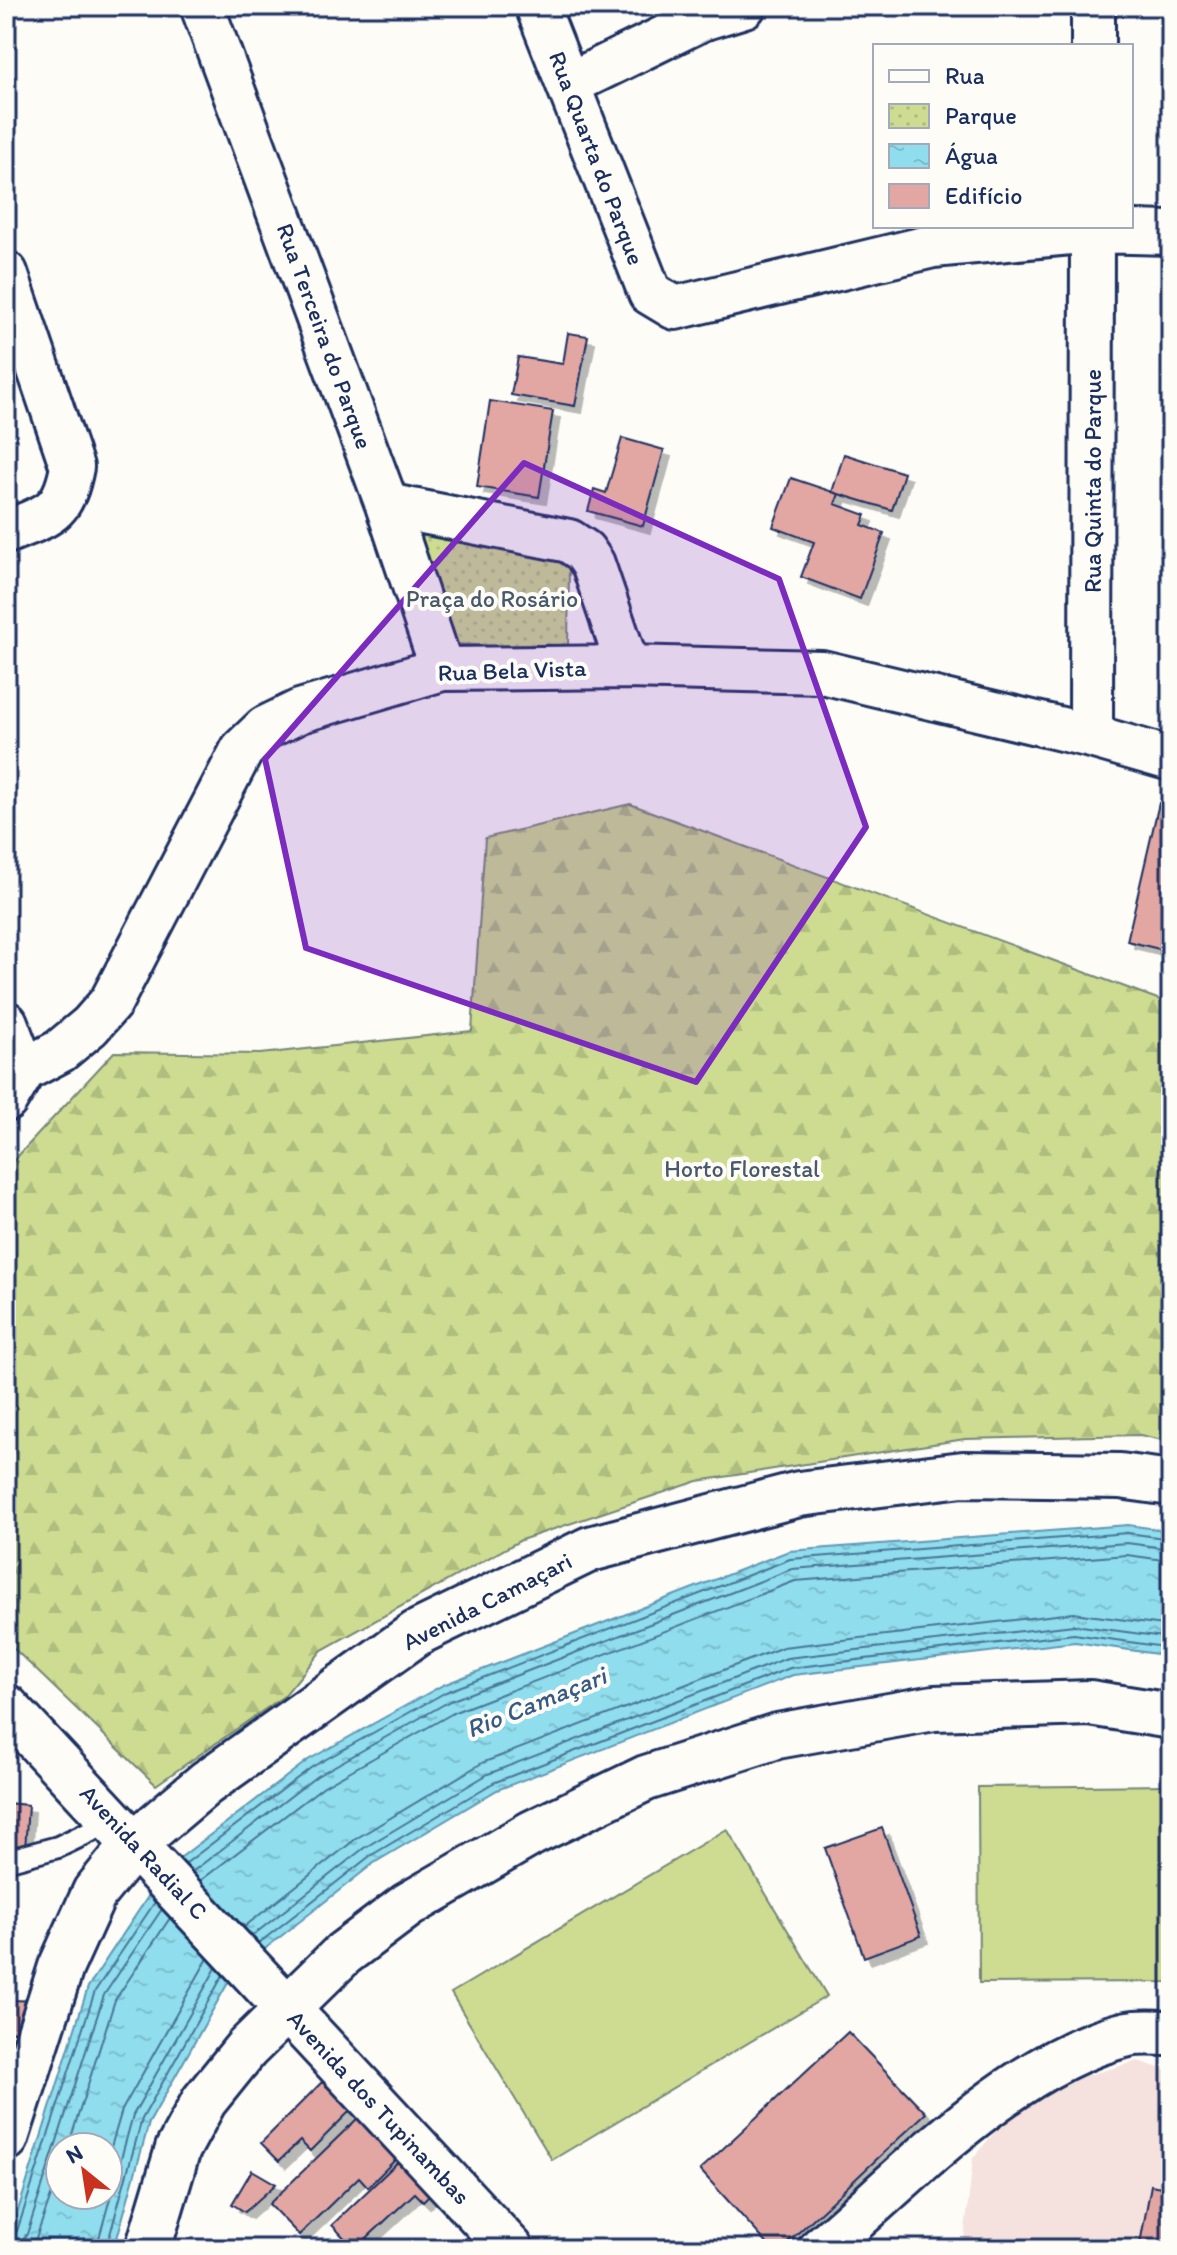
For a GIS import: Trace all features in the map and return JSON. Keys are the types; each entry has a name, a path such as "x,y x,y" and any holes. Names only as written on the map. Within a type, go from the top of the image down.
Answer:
{"street":[{"name":"Rua Terceira do Parque","path":"202,6 387,505 442,669"},
{"name":"Rua Quarta do Parque","path":"537,6 650,293 664,305 675,308 933,246 1092,229"},
{"path":"569,84 702,19 744,6"},
{"path":"1093,6 1093,44"},
{"path":"1092,229 1171,233"},
{"name":"Rua Quinta do Parque","path":"1091,736 1092,229"},
{"path":"6,273 72,467 66,496 48,515 6,532"},
{"path":"387,505 569,541 593,564 628,667"},
{"name":"Rua Bela Vista","path":"15,1085 90,1026 111,1002 242,750 257,735 300,711 442,669 628,667 822,672 1091,736 1171,759"},
{"path":"6,1023 15,1085"},
{"name":"Avenida Camaçari","path":"6,2138 61,1967 95,1892 136,1843 266,1738 417,1633 590,1549 799,1494 963,1474 1120,1476 1171,1483"},
{"path":"148,2249 178,2149 204,2101 274,1992 343,1954 408,1905 532,1833 646,1778 777,1736 934,1708 1090,1703 1171,1716"},
{"name":"Avenida Radial C","path":"6,1707 274,1992"},
{"name":"Avenida dos Tupinambas","path":"274,1992 511,2249"},
{"path":"821,2249 1002,2093 1076,2054 1129,2034 1171,2033"}],"lane":[{"path":"6,1861 58,1847 136,1843"}],"highlighted area":[{"path":"524,463 779,579 866,827 696,1082 306,948 265,759"}],"shaded area":[{"path":"1138,2061 1171,2072 1171,2249 963,2249 973,2158 1028,2092"}],"green space":[{"name":"Praça do Rosário","path":"418,534 569,564 568,650 455,644"},
{"name":"Horto Florestal","path":"630,804 1171,1004 1171,1442 1140,1435 965,1439 698,1481 521,1540 322,1650 284,1696 156,1785 6,1641 6,1169 114,1052 260,1054 472,1031 485,838"},
{"path":"1171,1785 1171,1982 979,1983 978,1787"},
{"path":"727,1829 827,1996 552,2160 451,1993"}],"water":[{"name":"Rio Camaçari","path":"1128,1525 1171,1531 1171,1656 1075,1642 793,1675 497,1790 374,1863 233,1974 149,2123 114,2249 6,2249 88,1987 167,1868 308,1760 443,1685 789,1551"}],"building":[{"path":"568,333 588,336 575,406 511,395 518,357 563,364"},
{"path":"490,401 553,411 539,497 477,487"},
{"path":"622,438 664,450 643,526 588,511 594,489 606,493"},
{"path":"844,454 904,473 892,510 832,492"},
{"path":"791,478 839,494 835,504 866,515 862,525 884,533 860,599 801,577 814,542 773,527"},
{"path":"1159,803 1171,805 1171,952 1127,941"},
{"path":"6,1803 28,1805 25,1850 6,1849"},
{"path":"882,1828 921,1936 864,1957 825,1848"},
{"path":"10,2000 43,2001 32,2031 10,2032"},
{"path":"848,2032 926,2113 781,2249 772,2249 700,2170"},
{"path":"322,2082 351,2110 310,2151 300,2141 279,2161 261,2143"},
{"path":"360,2116 398,2157 368,2187 359,2177 299,2235 269,2204"},
{"path":"401,2159 433,2191 423,2201 415,2193 355,2249 332,2225"},
{"path":"252,2170 276,2184 245,2212 232,2204"},
{"path":"1151,2185 1171,2189 1171,2249 1139,2249"}]}
